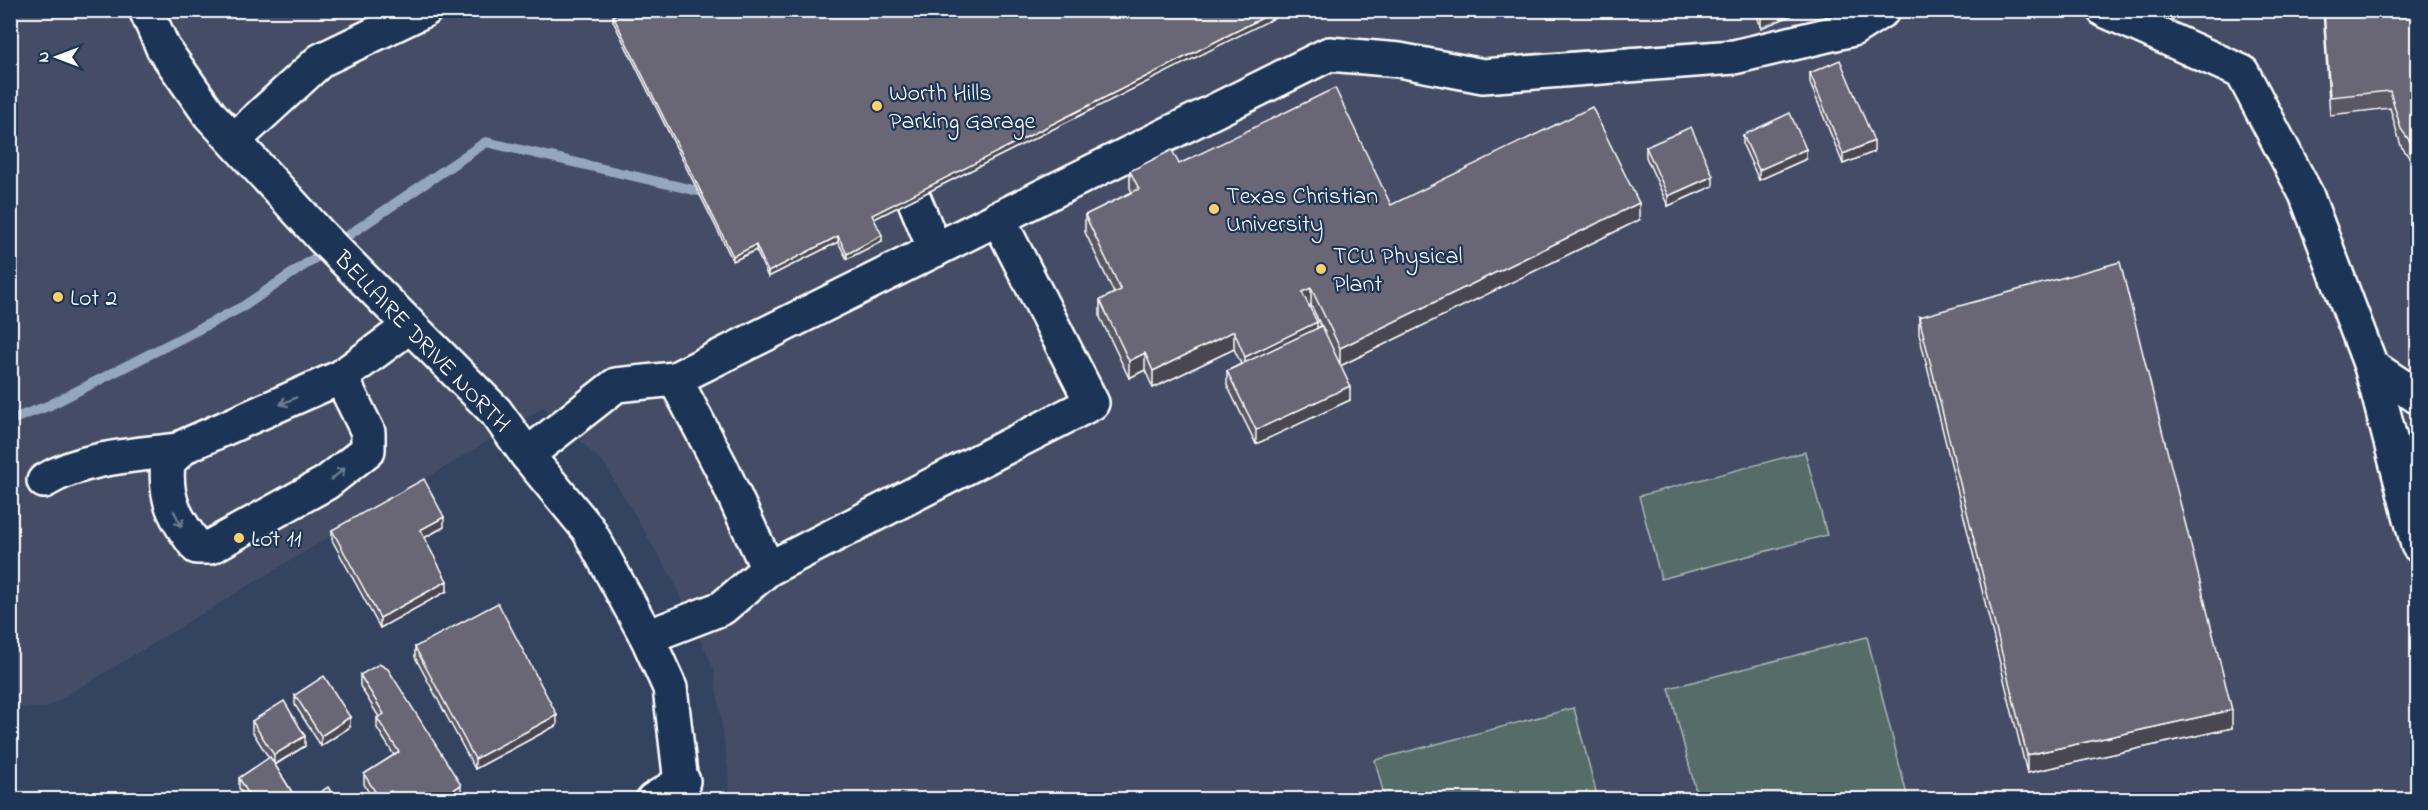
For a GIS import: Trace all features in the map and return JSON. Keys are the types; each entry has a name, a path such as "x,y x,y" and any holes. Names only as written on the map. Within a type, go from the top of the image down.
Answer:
{"street":[{"name":"BELLAIRE DRIVE NORTH","path":"146,10 163,48 210,115 322,237 496,412 527,455 588,529 647,637 670,688 683,790"},
{"path":"234,140 321,60 425,10"},
{"path":"527,455 616,385 675,379 1329,54 1399,60 1484,76 1734,57 1853,29 1883,10"},
{"path":"2104,10 2242,72 2306,194 2371,366 2418,545"},
{"path":"914,199 935,250"},
{"path":"647,637 722,608 768,569 1092,403 998,218"},
{"path":"44,481 57,473 101,460 180,450 341,376 410,326"},
{"path":"2371,366 2418,397"},
{"path":"180,450 168,462 166,484 176,520 197,547 210,547 326,483 368,450 368,432 341,376"},
{"path":"675,379 721,467 768,569"},
{"path":"653,800 683,790"}],"shaded area":[{"name":"Texas Christian University","path":"11,11 2417,11 2417,799 728,799 729,776 714,669 672,578 604,463 544,407 46,708 11,707"}],"green space":[{"path":"1805,452 1827,535 1661,579 1639,496"},
{"path":"1867,637 1908,799 1698,799 1669,688"},
{"path":"1574,708 1598,799 1385,799 1375,760"}],"building":[{"name":"Worth Hills Parking Garage","path":"623,10 1278,10 872,215 882,235 847,254 838,236 768,272 756,245 733,256 613,16"},
{"path":"2324,10 2418,10 2418,54 2416,54 2418,153 2401,129 2390,91 2330,97"},
{"path":"1840,60 1874,141 1843,154 1810,73"},
{"name":"TCU Physical Plant","path":"1335,88 1391,205 1592,107 1639,203 1340,348 1311,288 1302,292 1317,322 1245,357 1234,331 1153,371 1145,353 1129,361 1100,300 1121,290 1085,215 1139,189 1130,171 1172,150 1179,164"},
{"path":"1790,113 1806,149 1759,170 1743,135"},
{"path":"1691,127 1713,176 1668,196 1646,147"},
{"path":"2120,262 2232,710 2027,755 1919,317"},
{"path":"1322,326 1350,386 1256,430 1227,371"},
{"path":"424,479 444,517 420,530 447,581 380,618 332,530"},
{"path":"498,603 557,715 475,759 415,647"},
{"path":"379,664 388,669 461,785 438,800 396,800 391,791 379,798 364,774 399,752 377,718 384,714 360,675"},
{"path":"324,676 350,717 321,736 295,695"},
{"path":"284,701 305,736 274,755 252,721"},
{"path":"270,757 297,800 252,800 239,778"},
{"path":"328,787 336,800 308,800"}],"waterway":[{"path":"10,420 48,406 244,306 486,142 698,191 710,187"}],"place":[{"name":"Worth Hills Parking Garage","path":"877,106"},
{"name":"Texas Christian University","path":"1214,209"},
{"name":"TCU Physical Plant","path":"1321,269"},
{"name":"Lot 2","path":"58,297"},
{"name":"Lot 11","path":"239,538"}]}
